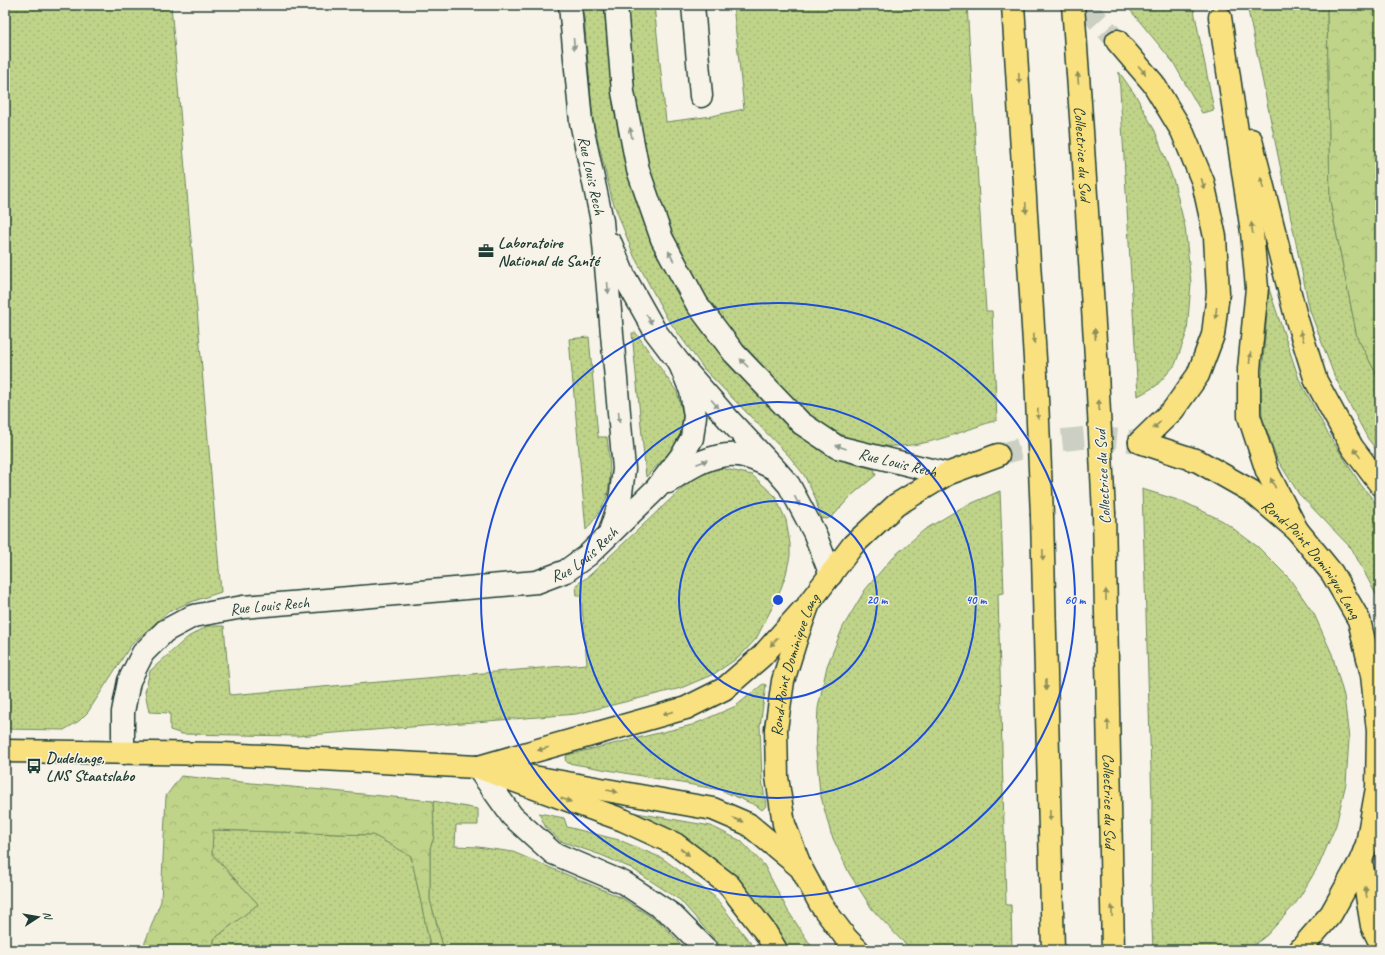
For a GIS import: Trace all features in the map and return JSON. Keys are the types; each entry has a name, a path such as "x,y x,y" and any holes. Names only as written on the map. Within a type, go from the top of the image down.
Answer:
{"main road":[{"path":"1013,5 1036,375 1042,516 1053,950"},
{"name":"Collectrice du Sud","path":"1073,5 1097,373 1104,514 1113,950"},
{"path":"1219,11 1296,317 1316,381 1352,447 1380,484"},
{"path":"1219,11 1252,232 1257,288 1249,369 1249,416 1267,471 1297,530"},
{"name":"Rond-Point Dominique Lang","path":"1117,41 1153,83 1182,130 1203,182 1215,237 1218,292 1213,335 1198,376 1173,410 1140,442 1205,464 1251,491 1297,530 1332,572 1359,620 1372,675 1378,732 1377,788 1369,845 1331,914 1300,950"},
{"name":"Rond-Point Dominique Lang","path":"852,946 821,905 801,868 784,824 777,777 776,729 783,681 809,603 853,545 896,505 947,474 998,454"},
{"path":"477,768 686,708 724,689 762,656 809,603"},
{"path":"1359,620 1380,636"},
{"path":"5,752 223,754 477,768 713,809 748,824 801,868"},
{"path":"477,768 623,820 675,844 729,885 766,933 776,950"},
{"path":"1369,845 1372,926 1380,942"}],"street":[{"name":"Rue Louis Rech","path":"123,753 123,712 129,681 143,653 166,631 193,616 243,607 537,582 566,571 588,555 609,535 620,501 624,469 602,221 581,122 570,5"},
{"name":"Rue Louis Rech","path":"616,5 623,92 638,170 662,239 697,304 734,353 801,423 837,447 947,474"},
{"path":"693,5 701,96"},
{"path":"602,221 624,276 655,331 680,364 789,485 814,532 831,575"},
{"path":"609,535 656,489 683,454 692,438 695,416 691,391 680,364"},
{"path":"656,489 695,465 718,456 739,456 757,461 775,469"},
{"path":"477,768 512,816 553,853 624,882 671,914 707,950"}],"green space":[{"path":"5,5 171,5 221,592 188,603 168,612 131,645 88,712 79,721 64,730 5,729"},
{"path":"583,5 604,5 613,105 629,179 652,243 725,358 792,430 829,454 850,463 874,469 876,475 851,496 833,516 827,519 821,518 815,497 804,475 789,456 704,369 667,318 634,256 612,199 593,120"},
{"path":"627,5 654,5 666,122 712,116 744,109 733,5 967,5 986,311 992,311 997,420 938,440 923,443 892,446 875,445 857,441 832,430 816,420 792,398 739,340 713,308 688,266 672,234 653,184 644,150 633,90"},
{"path":"1126,5 1193,5 1214,110 1202,113 1173,62"},
{"path":"1247,5 1327,5 1330,201 1357,337 1380,381 1380,454 1368,439 1334,375 1310,311"},
{"path":"1327,5 1380,5 1380,381 1357,337 1330,201"},
{"path":"1119,72 1136,96 1155,131 1174,182 1185,227 1191,283 1187,332 1175,365 1156,386 1138,396"},
{"path":"1269,289 1299,379 1327,432 1361,485 1380,508 1380,602 1352,549 1299,494 1277,459 1262,417 1261,385"},
{"path":"632,333 636,333 677,392 683,415 681,433 674,448 646,477"},
{"path":"589,337 598,437 607,437 610,474 609,489 605,501 598,514 586,530 569,339"},
{"path":"721,468 752,475 775,496 786,520 790,544 790,556 779,594 756,639 739,657 714,674 681,688 576,714 297,736 182,734 170,730 170,713 149,712 145,692 150,671 188,637 208,626 224,626 230,695 587,664 581,596 577,596 576,585 590,575 693,478"},
{"path":"1142,489 1184,502 1223,521 1258,547 1289,578 1314,614 1332,654 1344,696 1349,739 1346,783 1336,825 1319,865 1296,903 1267,935 1248,950 1153,950 1151,900 1152,801"},
{"path":"1000,491 1004,593 998,594 1006,905 1011,905 1012,950 914,950 901,940 872,909 849,873 831,834 820,793 816,750 818,708 827,666 843,627 865,590 892,558 924,530 961,508"},
{"path":"763,684 766,685 760,726 762,779 766,806 762,810 757,806 721,790 568,763 565,760 567,755 692,725 736,706"},
{"path":"181,776 433,801 434,837 430,848 430,900 444,950 431,950 411,856 373,835 213,830 212,854 258,904 214,939 213,950 142,950 161,901 166,796"},
{"path":"433,801 478,809 478,825 456,825 455,846 478,847 513,852 620,897 662,924 687,950 444,950 430,900 430,848 434,837"},
{"path":"631,812 711,826 741,841 764,865 788,911 814,950 790,950 774,925 734,875 682,835"},
{"path":"539,813 564,818 567,827 619,840 662,858 715,897 756,950 724,950 680,900 631,868 601,855 560,841 546,828"},
{"path":"212,830 373,835 411,855 431,950 213,950 214,939 258,904 212,854"}],"tunnel":[{"path":"1084,5 1117,41"},
{"path":"998,455 1044,442 1092,437 1140,442"}],"place":[{"name":"Laboratoire National de Santé","path":"486,251"},
{"name":"Dudelange, LNS Staatslabo","path":"34,766"}]}
